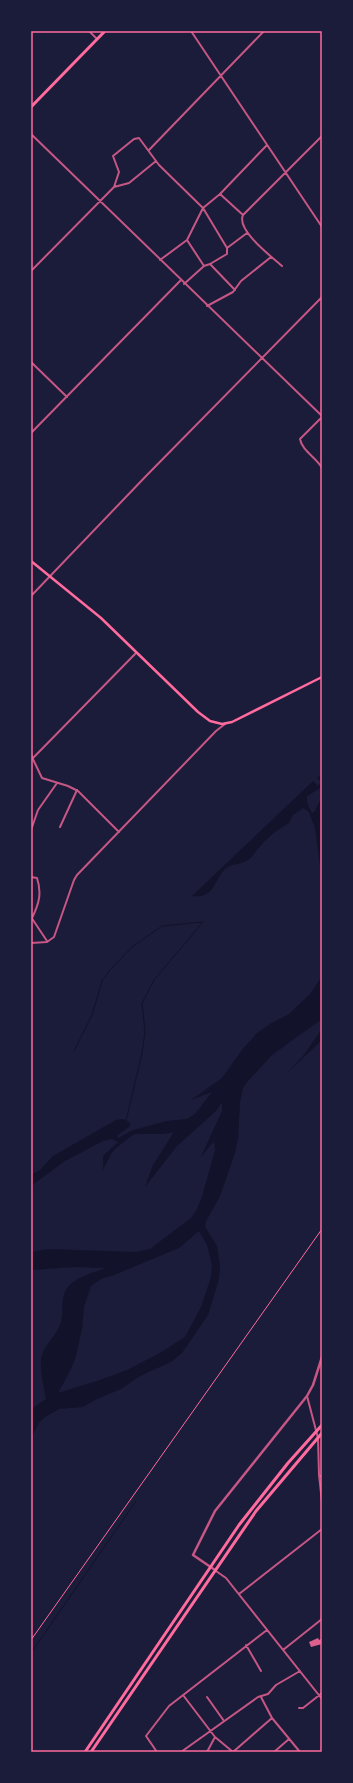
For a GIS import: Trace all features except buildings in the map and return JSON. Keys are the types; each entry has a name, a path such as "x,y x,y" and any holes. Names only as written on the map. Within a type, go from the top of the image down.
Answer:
{"main road":[{"path":"31,107 106,31"},
{"path":"31,560 101,618 198,712 210,721 226,723 244,716 322,677"},
{"path":"85,1752 239,1525 271,1484 322,1425"},
{"path":"91,1752 256,1511 322,1433"}],"street":[{"path":"89,31 98,39"},
{"path":"191,31 322,227"},
{"path":"149,150 264,31"},
{"path":"31,134 322,417 300,439 301,444 319,461 322,467"},
{"path":"282,266 247,233 241,223 243,215 322,136"},
{"path":"114,187 119,172 114,156 137,138 149,150 156,161 203,208 227,248 227,254 204,266 184,284"},
{"path":"160,260 187,240 203,208 220,194 267,145"},
{"path":"31,271 114,187 129,182 156,161"},
{"path":"220,194 243,215"},
{"path":"227,248 247,233"},
{"path":"187,240 204,266"},
{"path":"207,306 235,290 241,281 271,257"},
{"path":"210,264 235,290"},
{"path":"31,433 181,280"},
{"path":"31,596 147,475 322,297"},
{"path":"31,362 67,397"},
{"path":"33,758 136,653"},
{"path":"31,943 48,942 55,935 74,880 216,731 226,723"},
{"path":"31,756 42,778 77,790 119,832"},
{"path":"31,830 38,810 57,783"},
{"path":"60,827 77,790"},
{"path":"31,877 37,878 41,892 39,902 32,918 48,942"},
{"path":"322,1357 313,1385 307,1396 215,1511 193,1555 226,1578 322,1699"},
{"path":"307,1396 318,1438 319,1475 322,1502"},
{"path":"239,1594 322,1529"},
{"path":"283,1650 322,1619"},
{"path":"157,1752 146,1736 169,1706 267,1630"},
{"path":"246,1646 260,1672"},
{"path":"181,1752 258,1697 268,1694 276,1685 300,1671"},
{"path":"299,1708 302,1708 322,1693"},
{"path":"183,1695 215,1737 233,1752 238,1751 272,1718"},
{"path":"207,1697 224,1721"},
{"path":"261,1697 272,1718 300,1752"},
{"path":"207,1752 215,1737"},
{"path":"274,1752 289,1739"}],"path":[{"path":"31,1640 322,1229"}],"shaded area":[{"path":"319,776 322,778 322,787 307,796 307,798 308,805 312,813 320,801 322,793 322,923 321,873 315,828 309,812 303,808 293,815 289,823 267,839 249,859 245,862 225,869 209,892 205,895 192,896 313,781 318,786 321,782 317,778"},
{"path":"322,976 322,1019 272,1055 243,1088 240,1102 238,1138 235,1153 220,1196 206,1221 205,1227 217,1246 220,1266 219,1279 208,1315 182,1353 171,1362 140,1376 121,1389 97,1399 83,1407 59,1409 45,1417 39,1423 31,1439 31,1409 46,1399 41,1365 42,1355 61,1322 64,1295 68,1287 76,1280 106,1268 75,1267 31,1270 31,1252 49,1249 136,1252 150,1249 191,1218 202,1197 215,1150 214,1141 201,1157 222,1111 222,1102 216,1111 177,1146 145,1187 153,1165 174,1132 163,1134 134,1134 116,1148 111,1154 103,1170 103,1156 118,1142 112,1139 103,1141 65,1161 31,1186 31,1175 40,1170 53,1156 116,1120 124,1119 130,1123 130,1126 117,1136 118,1138 133,1130 167,1121 187,1119 195,1114 212,1092 191,1100 222,1078 242,1050 257,1033 289,1014 310,994","holes":["199,1231 207,1245 212,1265 211,1277 201,1307 185,1337 160,1353 127,1370 58,1393 76,1356 82,1329 84,1307 91,1286 101,1279 179,1248"]},
{"path":"322,1029 322,1040 286,1074 303,1056"}],"waterway":[{"path":"74,1051 92,1015 102,981 110,970 132,947 162,926 202,922"},
{"path":"126,1121 142,1053 145,1032 142,1003 154,980 203,922"},
{"path":"31,1653 136,1501"}]}
